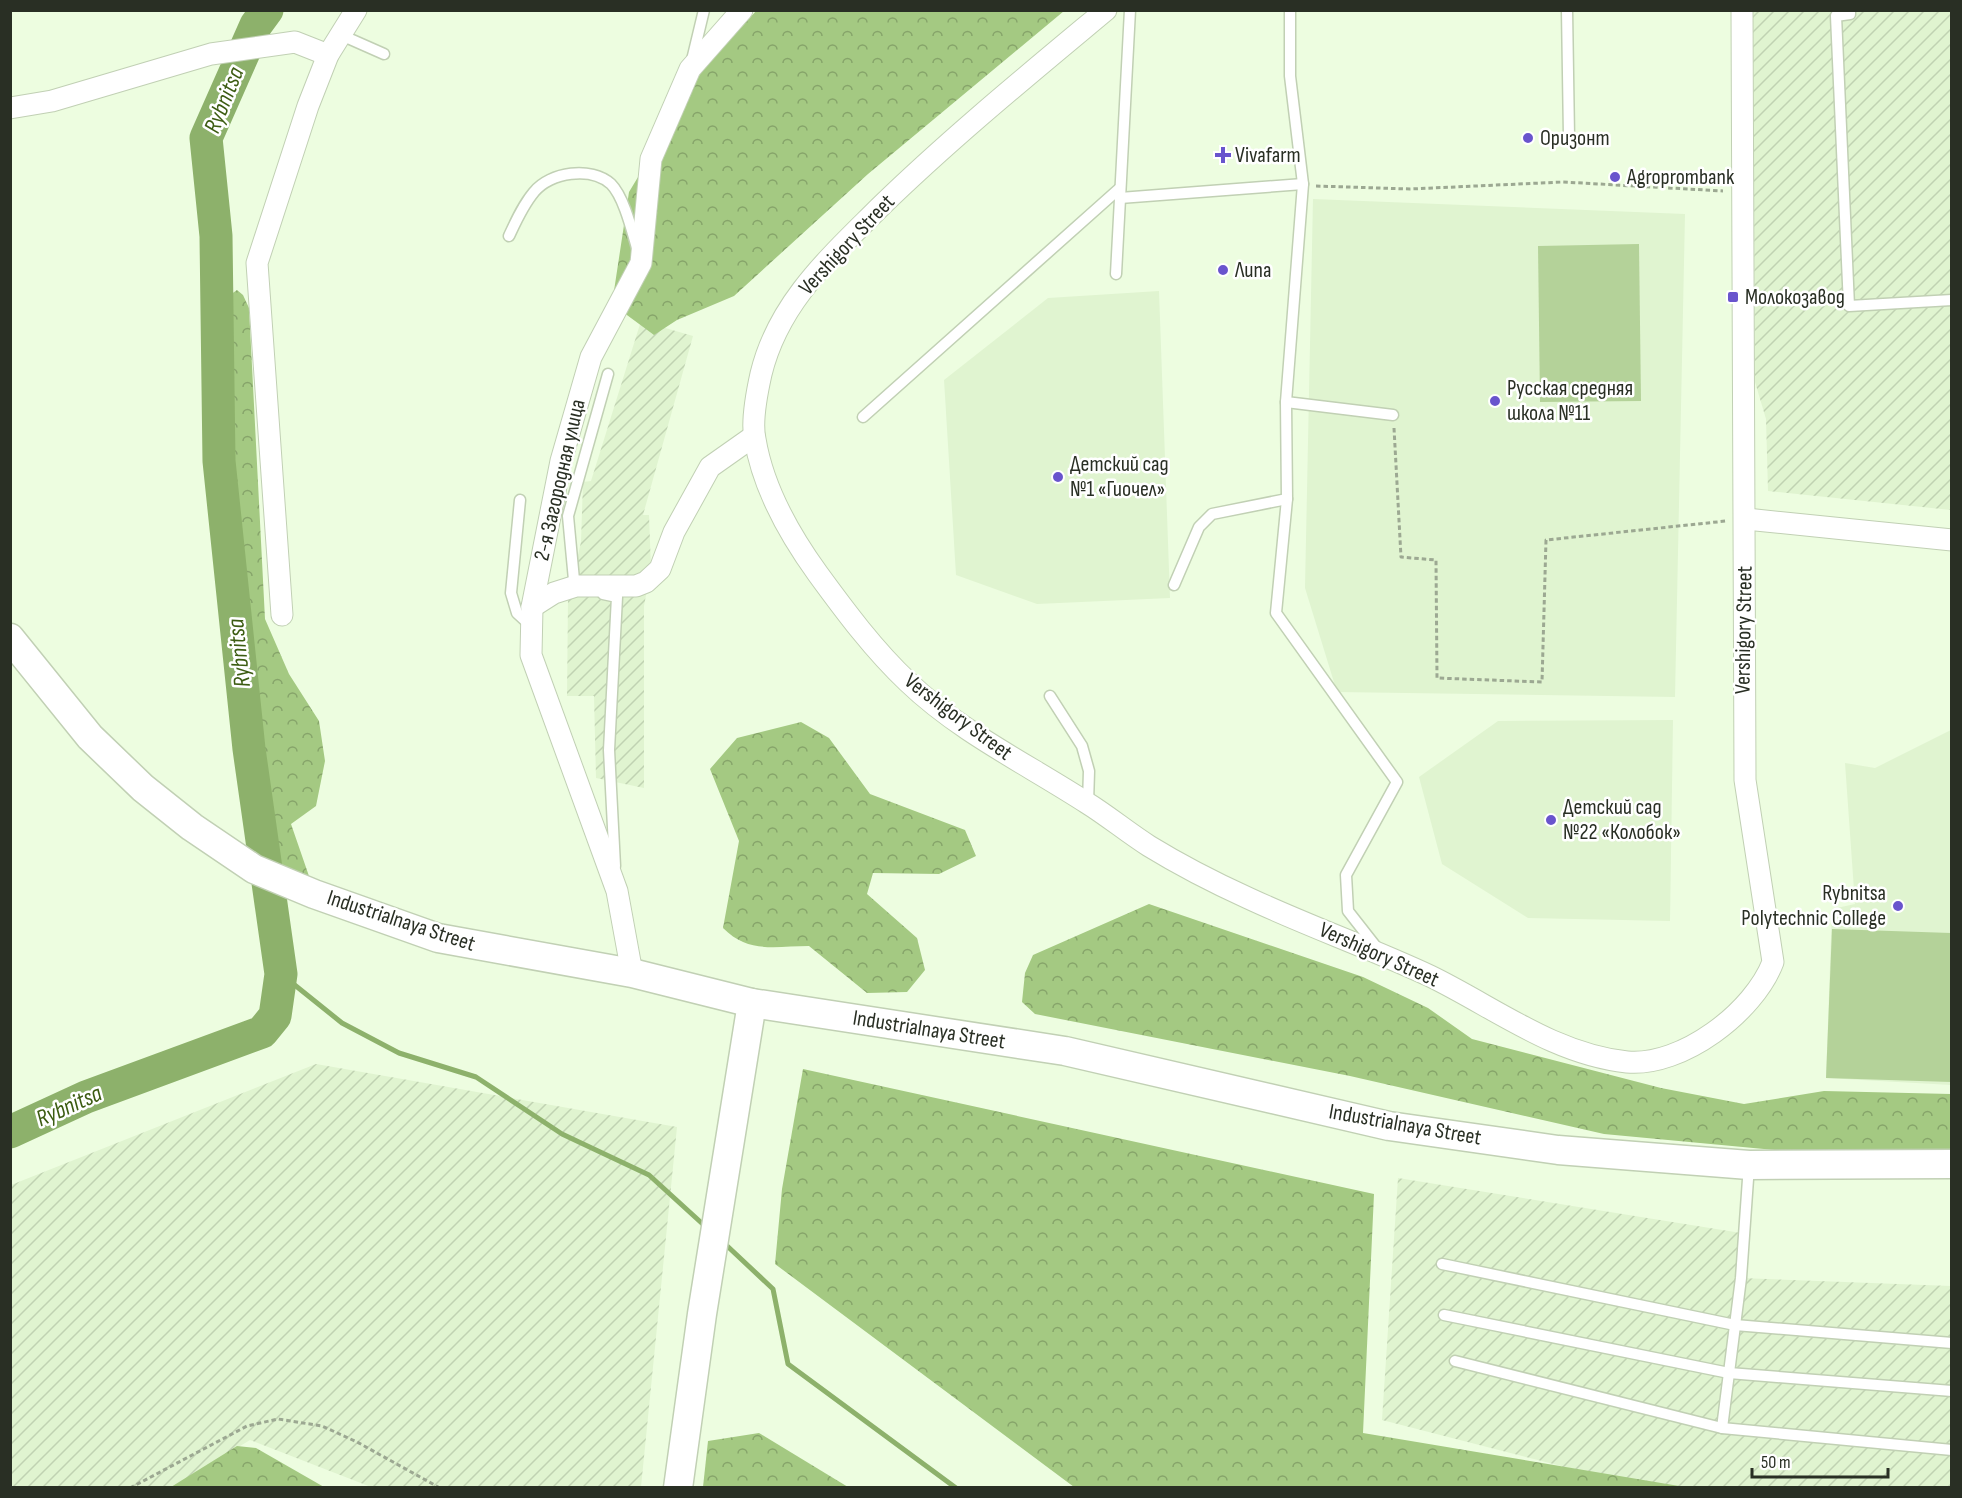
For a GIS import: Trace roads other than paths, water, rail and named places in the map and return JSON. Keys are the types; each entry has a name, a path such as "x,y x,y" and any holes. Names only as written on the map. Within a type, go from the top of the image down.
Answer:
{"main road":[{"name":"Industrialnaya Street","path":"10,638 90,736 143,788 192,827 255,869 396,924 461,943 632,974 752,1003 1065,1051 1389,1126 1558,1150 1749,1165 1952,1164"},
{"path":"678,1488 752,1003"}],"street":[{"path":"282,615 257,263 308,106 328,55 356,10"},
{"name":"2-я Загородная улица","path":"632,974 617,891 531,656 531,616 561,461 591,357 641,263 651,159 690,69 742,10"},
{"name":"Vershigory Street","path":"1106,10 942,147 810,277 775,331 761,375 754,436 776,507 802,552 852,621 908,683 967,728 1088,803 1149,846 1246,897 1431,977 1535,1034 1578,1049 1629,1062 1656,1061 1686,1050 1741,1009 1764,984 1773,962 1745,780 1743,701 1746,519 1742,10"},
{"path":"10,108 52,101 211,54 295,42 328,55"},
{"path":"531,616 554,593 576,586 636,586 654,575 710,467 754,436"},
{"path":"1746,519 1952,540"}],"lane":[{"path":"690,69 704,10"},
{"path":"1116,274 1130,10"},
{"path":"1290,10 1290,76 1303,184 1286,402 1287,499 1276,613 1397,782 1346,875 1348,911 1384,957"},
{"path":"1567,10 1569,137"},
{"path":"1850,10 1850,14 1836,16 1849,306 1952,300"},
{"path":"340,35 384,54"},
{"path":"509,237 536,190 558,178 577,173 598,176 612,185 620,200 630,221 641,263"},
{"path":"863,417 1120,193 1303,184"},
{"path":"608,374 568,516 576,586 617,597 609,750 617,891"},
{"path":"1286,402 1393,415"},
{"path":"1174,585 1199,527 1212,514 1287,499"},
{"path":"520,500 511,593 517,613 531,616"},
{"path":"1050,696 1082,746 1089,771 1088,803"},
{"path":"1722,1428 1735,1325 1749,1165"},
{"path":"1442,1264 1735,1325 1952,1343"},
{"path":"1444,1315 1729,1372 1952,1391"},
{"path":"1455,1361 1722,1428 1952,1450"}],"waterway":[{"name":"Rybnitsa","path":"10,1132 86,1097 262,1032 275,1016 281,974 249,749 219,461 216,236 206,138 256,25 267,10"},
{"path":"281,974 342,1023 399,1053 476,1077 562,1134 649,1175 706,1227"},
{"path":"724,1243 773,1289 788,1364 956,1488"}],"place":[{"name":"Оризонт","path":"1528,138"},
{"name":"Vivafarm","path":"1223,155"},
{"name":"Agroprombank","path":"1615,177"},
{"name":"Липа","path":"1223,270"},
{"name":"Молокозавод","path":"1733,297"},
{"name":"Русская средняя школа №11","path":"1495,401"},
{"name":"Детский сад №1 «Гиочел»","path":"1058,477"},
{"name":"Детский сад №22 «Колобок»","path":"1551,820"},
{"name":"Rybnitsa Polytechnic College","path":"1898,906"}]}
